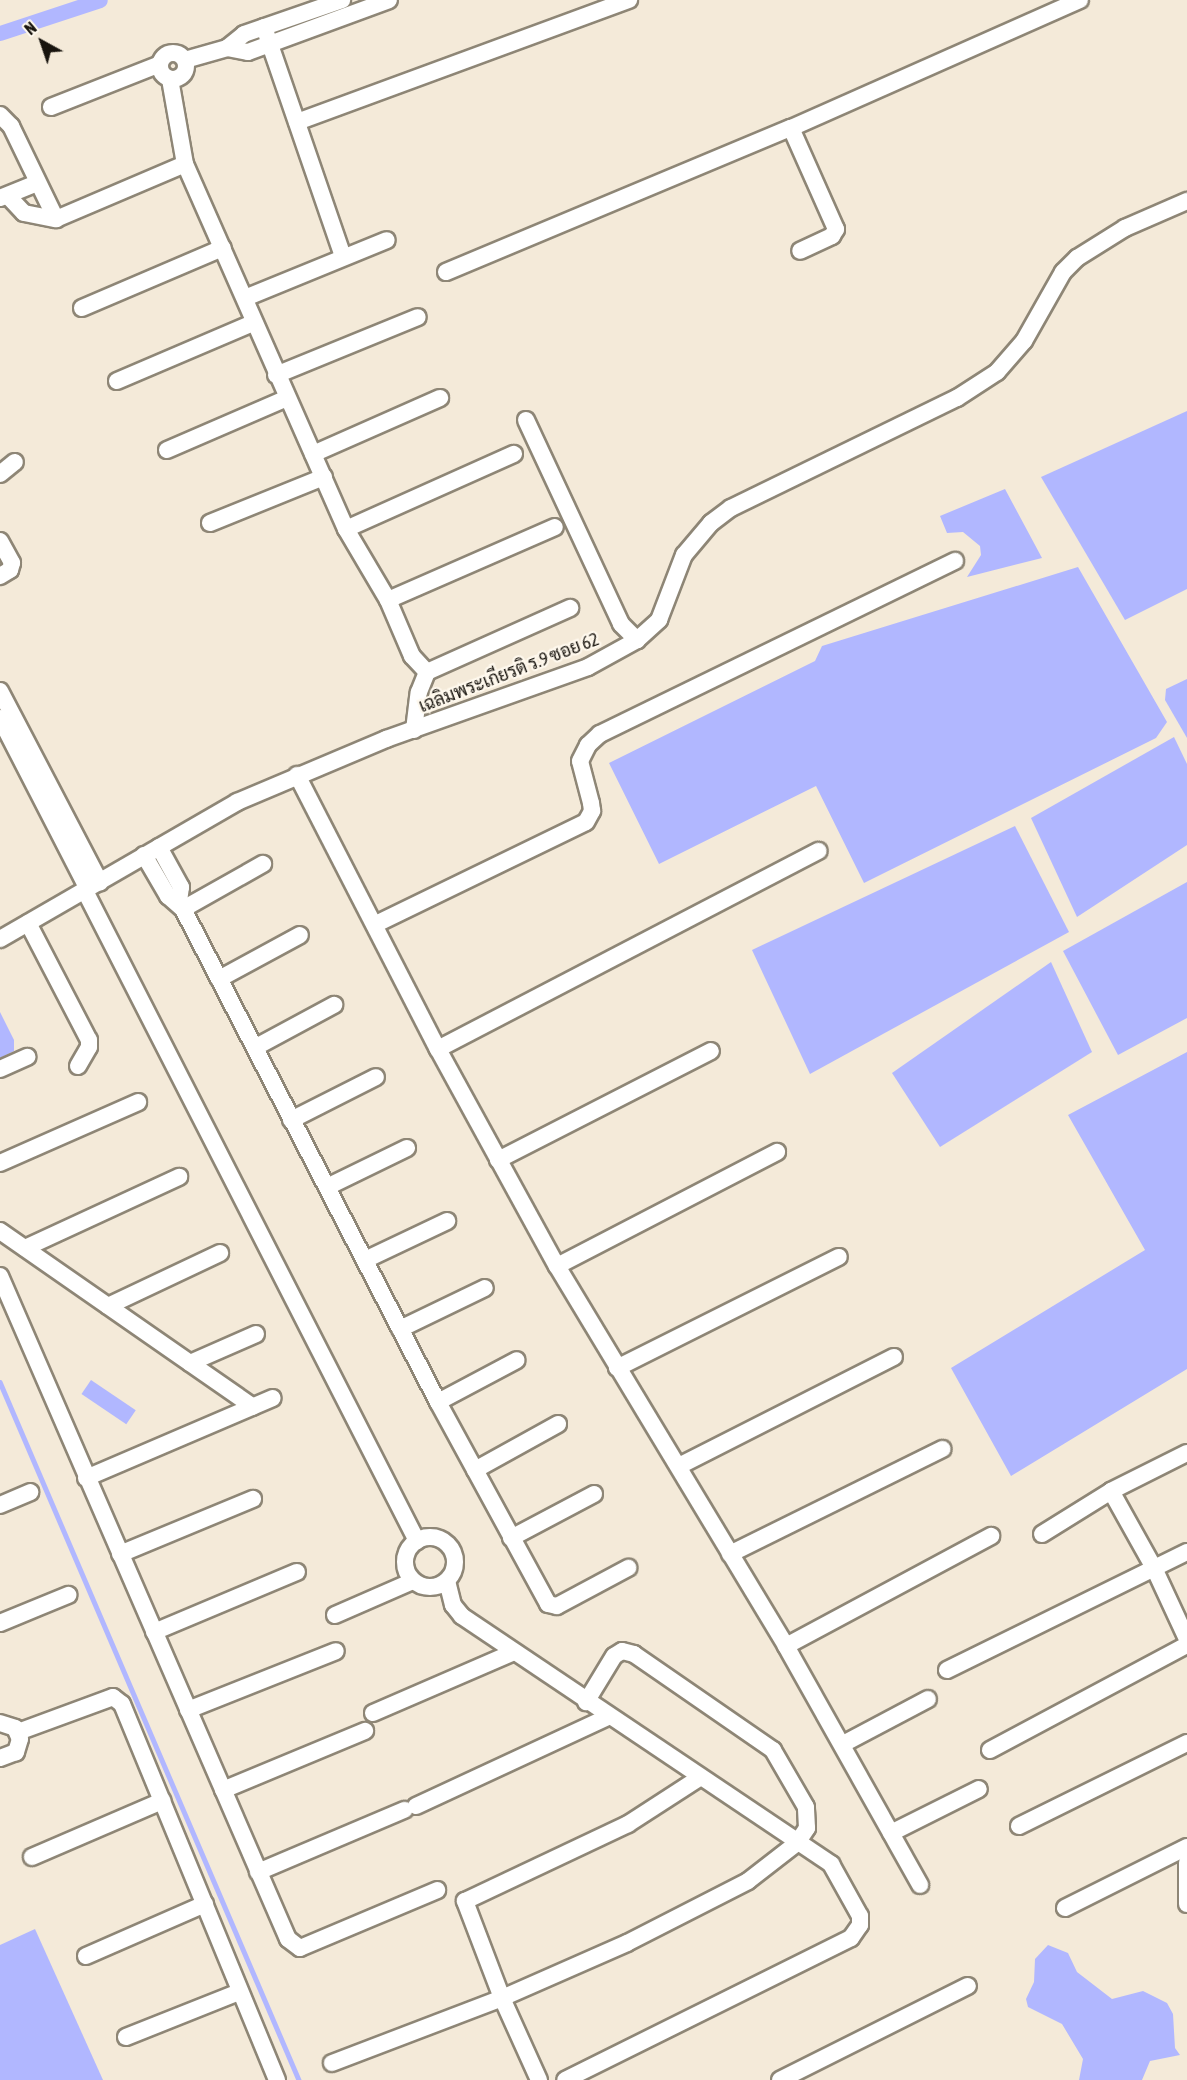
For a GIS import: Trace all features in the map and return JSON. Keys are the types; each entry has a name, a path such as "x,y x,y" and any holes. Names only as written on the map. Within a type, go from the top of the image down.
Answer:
{"street":[{"path":"51,107 160,64 171,52 185,60 227,48 244,34 342,0"},
{"path":"227,48 248,52 389,0"},
{"path":"297,122 629,0"},
{"path":"446,272 791,128 1080,0"},
{"path":"264,27 343,257"},
{"path":"170,79 183,74 185,60"},
{"path":"160,64 162,74 170,79 185,164 245,298 253,323 346,529 388,600 412,656 427,672"},
{"path":"0,115 11,126 56,219"},
{"path":"791,128 836,229 832,236 801,251"},
{"path":"38,183 4,197 24,213 56,219 185,164"},
{"name":"เฉลิมพระเกียรติ ร.9 ซอย 62","path":"0,939 237,802 297,775 414,730 588,667 637,640 659,620 684,555 711,523 731,508 957,398 997,372 1024,341 1063,272 1077,258 1125,228 1187,201"},
{"path":"245,298 387,240"},
{"path":"82,308 223,248"},
{"path":"276,375 418,317"},
{"path":"117,381 253,323"},
{"path":"167,450 287,398"},
{"path":"313,454 440,398"},
{"path":"526,420 621,624 637,640"},
{"path":"346,529 514,454"},
{"path":"0,474 15,462"},
{"path":"210,523 324,477"},
{"path":"388,600 555,527"},
{"path":"0,541 12,563 10,570 0,576"},
{"path":"376,924 586,822 592,812 580,761 588,745 600,734 956,561"},
{"path":"414,730 419,692 427,672 570,609"},
{"path":"0,691 91,887 417,1541"},
{"path":"0,718 91,887"},
{"path":"297,775 376,924 438,1049 557,1266 786,1646 920,1885"},
{"path":"152,851 181,887 181,906 256,1047 291,1120 511,1538 552,1606 628,1568"},
{"path":"438,1049 819,851"},
{"path":"181,906 263,864"},
{"path":"28,923 89,1040 87,1054 78,1066"},
{"path":"219,979 300,935"},
{"path":"256,1047 334,1005"},
{"path":"498,1160 711,1051"},
{"path":"0,1069 27,1057"},
{"path":"291,1120 376,1077"},
{"path":"0,1163 138,1102"},
{"path":"327,1187 407,1148"},
{"path":"557,1266 777,1152"},
{"path":"25,1248 179,1177"},
{"path":"365,1260 447,1221"},
{"path":"0,1231 253,1407"},
{"path":"108,1306 220,1253"},
{"path":"617,1368 839,1257"},
{"path":"0,1276 288,1939 300,1948 437,1890"},
{"path":"400,1329 485,1288"},
{"path":"190,1363 256,1334"},
{"path":"679,1466 894,1357"},
{"path":"438,1402 517,1360"},
{"path":"86,1478 273,1398"},
{"path":"475,1470 558,1424"},
{"path":"730,1554 942,1449"},
{"path":"1042,1534 1111,1491 1187,1453"},
{"path":"1111,1491 1154,1568 1187,1639"},
{"path":"0,1505 30,1492"},
{"path":"511,1538 594,1494"},
{"path":"120,1554 253,1499"},
{"path":"786,1646 991,1536"},
{"path":"417,1541 440,1539 452,1551 454,1566 447,1581 453,1605 462,1616 608,1717 831,1864 860,1916 860,1925 851,1938 565,2080"},
{"path":"417,1541 405,1560 413,1581 426,1587 447,1581"},
{"path":"947,1670 1187,1552"},
{"path":"154,1632 297,1572"},
{"path":"335,1615 413,1581"},
{"path":"0,1623 68,1596"},
{"path":"990,1750 1187,1645"},
{"path":"188,1710 336,1651"},
{"path":"332,2063 502,1998 627,1943 748,1881 797,1843 807,1828 806,1807 773,1750 634,1654 622,1651 614,1656 586,1702"},
{"path":"373,1713 514,1652"},
{"path":"18,1732 99,1701 117,1698 205,1904 276,2080"},
{"path":"843,1744 928,1699"},
{"path":"258,1872 410,1808 608,1717"},
{"path":"0,1723 10,1724 18,1732"},
{"path":"222,1790 365,1731"},
{"path":"0,1758 16,1752 18,1732"},
{"path":"1019,1827 1187,1743"},
{"path":"539,2080 502,1998 465,1901 628,1824 699,1778"},
{"path":"891,1833 979,1789"},
{"path":"32,1857 162,1801"},
{"path":"1065,1908 1187,1847"},
{"path":"1187,1863 1187,1904"},
{"path":"86,1956 205,1904"},
{"path":"780,2080 968,1986"},
{"path":"126,2037 239,1992"}],"water":[{"path":"1187,411 1187,589 1125,620 1041,477"},
{"path":"1005,489 1042,558 967,577 981,555 980,546 963,532 947,533 940,516"},
{"path":"1078,567 1167,722 1156,738 864,883 816,786 659,864 609,763 815,661 822,646"},
{"path":"1187,679 1187,738 1165,700 1166,689"},
{"path":"1174,737 1187,764 1187,845 1077,917 1031,818"},
{"path":"1015,826 1069,932 810,1074 752,950"},
{"path":"1187,882 1187,1018 1118,1055 1063,951"},
{"path":"1051,962 1092,1052 940,1147 892,1073"},
{"path":"0,1012 14,1040 14,1051 0,1058"},
{"path":"1187,1052 1187,1369 1011,1476 951,1368 1145,1250 1068,1115"},
{"path":"91,1380 136,1410 126,1424 81,1394"},
{"path":"35,1929 103,2080 0,2080 0,1945"},
{"path":"1048,1945 1068,1953 1077,1972 1112,1999 1143,1991 1167,2003 1173,2014 1175,2048 1180,2055 1150,2061 1142,2080 1079,2080 1083,2059 1062,2024 1028,2007 1026,1999 1034,1982 1035,1959"}],"waterway":[{"path":"0,33 100,0"},
{"path":"0,1382 299,2080"}]}
